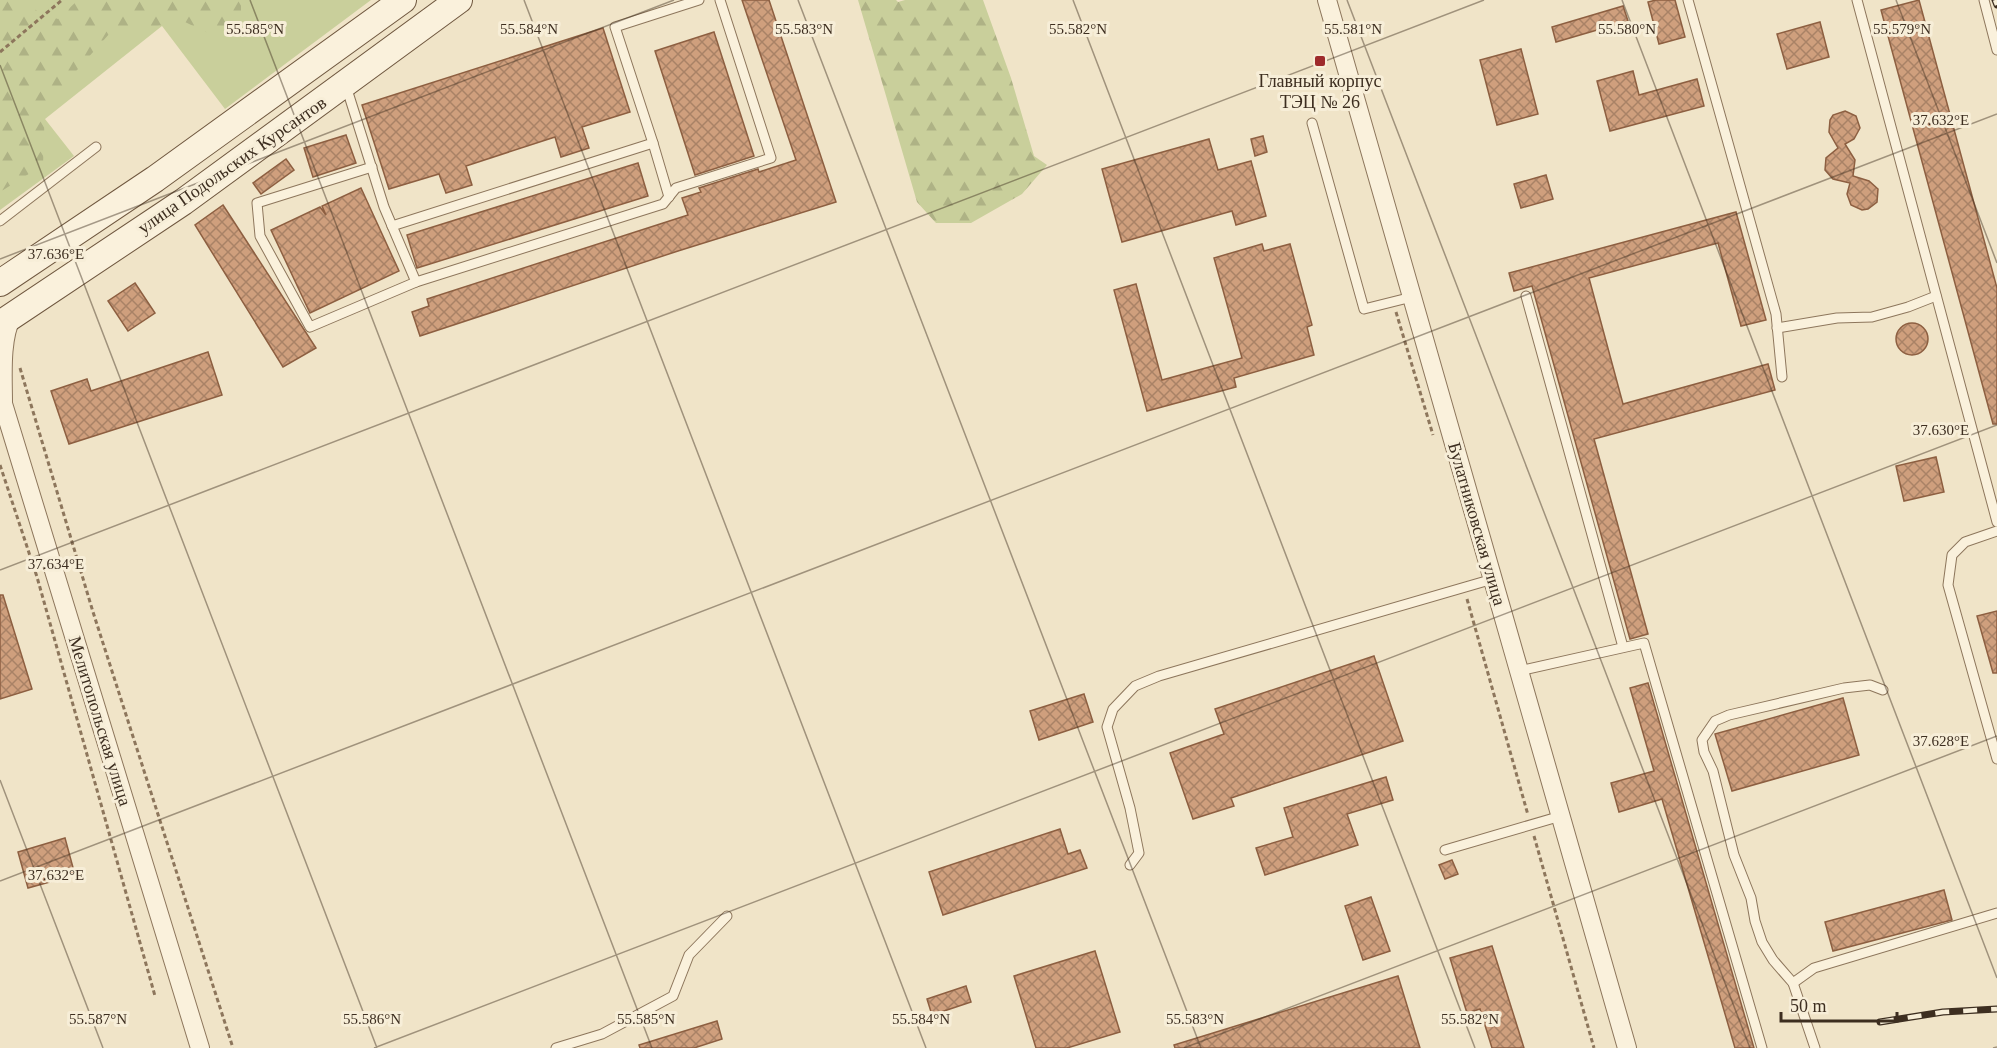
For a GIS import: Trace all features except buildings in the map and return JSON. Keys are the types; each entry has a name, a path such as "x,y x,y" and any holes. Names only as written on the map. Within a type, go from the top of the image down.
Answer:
{"main road":[{"name":"улица Подольских Курсантов","path":"0,284 155,179 403,0"},
{"name":"улица Подольских Курсантов","path":"6,320 183,202 459,0"}],"street":[{"name":"Булатниковская улица","path":"1327,0 1627,1048"},
{"name":"Мелитопольская улица","path":"6,320 8,324 1,399 200,1048"}],"lane":[{"path":"669,197 615,27 699,0"},
{"path":"372,167 257,202 260,236 310,327 416,282 663,204 676,188 771,158 720,0"},
{"path":"1688,0 1776,314 1782,377"},
{"path":"1857,0 1997,522"},
{"path":"1984,0 1995,34 1997,50"},
{"path":"346,84 392,225 416,282"},
{"path":"1312,123 1364,309 1412,297"},
{"path":"392,225 653,143"},
{"path":"0,221 96,147"},
{"path":"1526,296 1623,647"},
{"path":"1777,328 1837,318 1872,317 1908,308 1936,296"},
{"path":"1997,531 1965,542 1952,555 1948,585 1997,759"},
{"path":"1130,865 1140,853 1107,727 1113,709 1135,686 1170,673 1493,579"},
{"path":"1519,671 1644,642 1762,1048"},
{"path":"1815,1048 1793,984 1773,960 1762,942 1751,898 1734,855 1713,771 1704,752 1702,741 1715,722 1729,715 1844,688 1870,685 1883,690"},
{"path":"1445,850 1561,816"},
{"path":"1793,984 1814,968 1997,913"},
{"path":"556,1048 602,1034 674,996 689,955 727,916"}],"path":[{"path":"0,52 62,0"},
{"path":"19,365 93,612 233,1048"},
{"path":"0,465 37,577 155,996"}],"green space":[{"path":"0,0 371,0 225,109 162,26 45,119 74,156 0,210"},
{"path":"0,0 26,0 39,13 58,19 78,0 241,0 241,14 212,35 185,22 110,33 45,106 43,165 0,192"},
{"path":"858,0 896,0 898,2 905,0 983,0 1011,78 1034,156 1047,165 1022,194 971,223 936,223 917,202"}],"railway":[{"path":"1995,0 1997,5"},
{"path":"1880,1022 1943,1012 1997,1009"}],"place":[{"name":"Главный корпус ТЭЦ № 26","path":"1320,61"}]}
